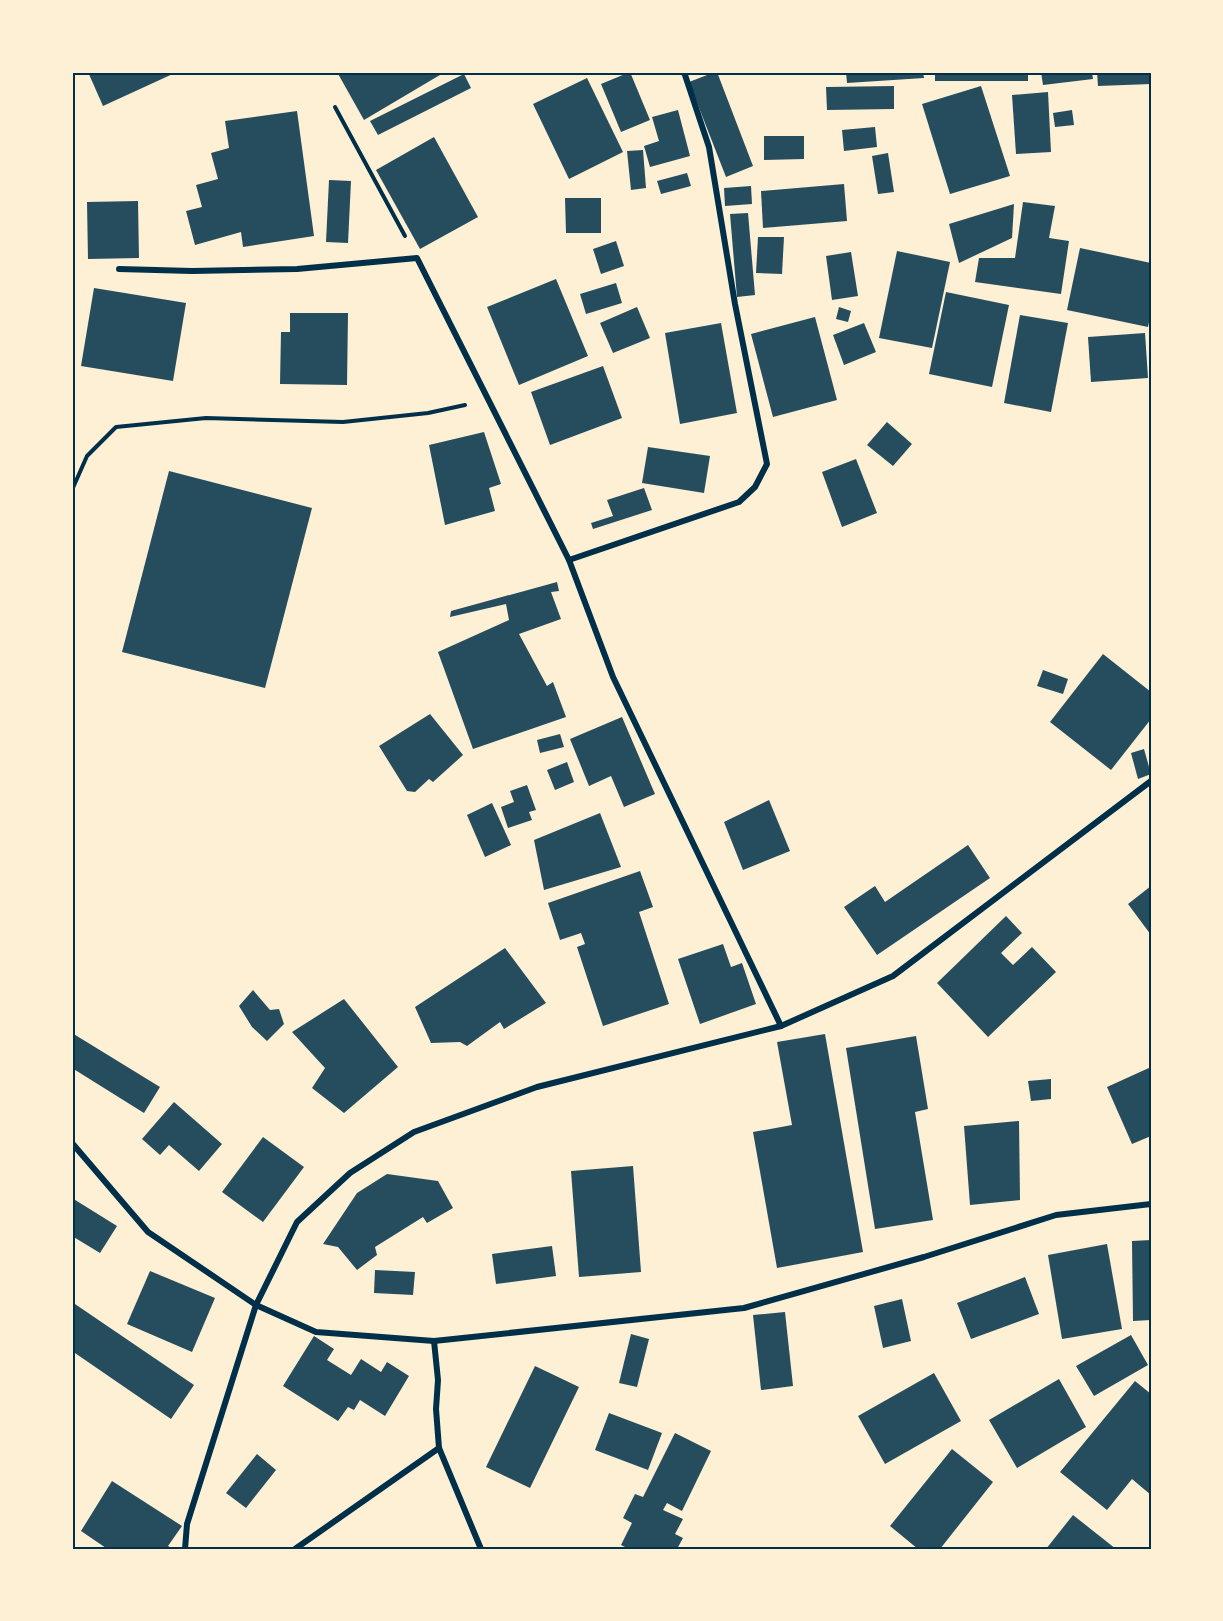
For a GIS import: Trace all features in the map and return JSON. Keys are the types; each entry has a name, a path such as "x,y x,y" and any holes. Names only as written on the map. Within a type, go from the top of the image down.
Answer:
{"street":[{"path":"569,560 739,502 755,487 767,464 735,304 709,147 684,72"},
{"path":"120,269 192,271 297,269 417,258 569,560 613,677 781,1026"},
{"path":"185,1549 187,1524 256,1305 297,1221 350,1173 414,1132 537,1087 781,1026 893,976 1151,781"},
{"path":"72,1143 148,1232 256,1305 316,1332 434,1341 744,1308 924,1257 1056,1215 1151,1204"},
{"path":"434,1341 438,1380 436,1409 439,1448 481,1549"},
{"path":"295,1549 439,1448"}],"path":[{"path":"335,107 417,258"},
{"path":"72,490 87,456 116,427 207,418 343,422 428,412 489,401"}],"building":[{"path":"88,72 177,72 103,106"},
{"path":"337,72 445,72 364,120"},
{"path":"630,72 650,120 621,132 601,84"},
{"path":"717,72 753,166 726,177 689,82"},
{"path":"846,72 923,72 924,78 847,83"},
{"path":"935,72 1028,72 1028,81 935,81"},
{"path":"1041,72 1092,72 1093,79 1043,85"},
{"path":"1097,72 1151,72 1151,84 1098,86"},
{"path":"464,74 471,88 378,135 370,121"},
{"path":"587,78 623,152 569,179 533,104"},
{"path":"894,86 894,109 827,110 826,87"},
{"path":"981,86 1010,176 950,194 922,104"},
{"path":"1048,92 1051,152 1016,154 1012,95"},
{"path":"678,110 690,156 650,167 644,146 659,141 652,117"},
{"path":"1072,110 1074,125 1055,127 1053,113"},
{"path":"297,111 314,236 243,247 241,232 195,245 186,211 202,207 196,185 218,179 211,153 229,148 225,121"},
{"path":"875,127 877,147 844,151 842,130"},
{"path":"764,136 804,136 804,159 764,160"},
{"path":"434,137 478,217 420,249 376,170"},
{"path":"643,150 646,188 631,190 627,151"},
{"path":"888,153 894,192 878,194 872,156"},
{"path":"687,173 691,186 661,194 657,181"},
{"path":"329,180 351,181 348,243 326,242"},
{"path":"844,184 847,221 763,228 761,191"},
{"path":"751,186 752,204 725,206 724,188"},
{"path":"565,198 601,198 601,233 566,233"},
{"path":"138,201 139,258 88,259 87,202"},
{"path":"1023,202 1055,206 1049,238 1069,241 1061,294 975,282 979,258 1015,258"},
{"path":"1014,204 1012,238 959,263 949,224"},
{"path":"748,213 755,295 737,297 730,214"},
{"path":"758,237 784,237 782,274 756,273"},
{"path":"616,241 624,266 601,274 593,249"},
{"path":"1080,248 1151,263 1151,312 1148,327 1067,310"},
{"path":"897,251 950,262 932,348 879,338"},
{"path":"851,252 858,296 832,300 826,256"},
{"path":"556,279 588,356 519,385 487,307"},
{"path":"616,283 622,303 586,314 580,294"},
{"path":"94,288 186,303 173,381 81,366"},
{"path":"946,292 1009,305 992,387 929,374"},
{"path":"637,307 650,338 613,353 600,323"},
{"path":"839,307 851,311 848,322 836,319"},
{"path":"290,313 348,313 347,385 280,384 281,332 290,332"},
{"path":"1020,315 1068,323 1051,412 1004,403"},
{"path":"815,317 837,400 773,417 751,334"},
{"path":"721,323 737,413 680,424 665,333"},
{"path":"864,323 876,352 844,365 833,335"},
{"path":"1145,333 1148,378 1091,382 1088,337"},
{"path":"603,366 622,418 550,445 531,392"},
{"path":"887,422 912,444 893,466 867,445"},
{"path":"484,432 501,484 489,488 495,511 445,525 429,445"},
{"path":"648,447 710,456 704,493 642,483"},
{"path":"856,459 877,513 842,527 822,472"},
{"path":"169,471 312,508 265,688 122,652"},
{"path":"644,488 652,510 593,529 591,523 613,516 607,500"},
{"path":"557,582 559,591 551,592 561,619 519,634 547,686 553,682 566,717 473,749 438,652 509,620 506,604 450,617 451,611"},
{"path":"1103,654 1151,692 1151,719 1111,770 1050,722"},
{"path":"1043,670 1068,679 1063,694 1037,686"},
{"path":"430,714 463,755 433,782 429,779 415,792 407,791 379,746"},
{"path":"622,717 655,794 624,807 611,776 589,786 570,739"},
{"path":"560,734 564,747 540,753 537,740"},
{"path":"1144,749 1151,774 1138,779 1131,753"},
{"path":"567,762 574,782 555,790 547,770"},
{"path":"527,785 536,810 529,812 532,820 508,828 501,807 514,802 510,791"},
{"path":"769,800 790,851 743,870 724,822"},
{"path":"492,803 511,845 485,857 467,815"},
{"path":"600,813 621,867 544,890 534,840"},
{"path":"968,845 990,878 877,955 844,907 875,886 885,902"},
{"path":"640,871 653,907 639,912 669,1004 603,1026 577,947 585,944 581,933 560,940 548,903"},
{"path":"1151,886 1151,935 1128,904"},
{"path":"1006,916 1022,933 1001,953 1013,965 1032,947 1056,972 988,1037 937,983"},
{"path":"723,944 731,967 742,963 756,1004 700,1024 678,959"},
{"path":"505,948 546,1003 504,1029 500,1022 467,1046 460,1042 431,1043 415,1007"},
{"path":"253,990 270,1010 279,1009 284,1024 267,1041 252,1027 239,1006"},
{"path":"344,999 398,1067 344,1113 312,1088 325,1068 292,1032"},
{"path":"72,1033 160,1087 144,1113 72,1068"},
{"path":"825,1034 863,1252 777,1268 753,1132 792,1125 777,1042"},
{"path":"916,1036 928,1109 915,1112 933,1220 875,1229 846,1048"},
{"path":"1151,1067 1151,1136 1132,1144 1107,1087"},
{"path":"1051,1079 1051,1099 1031,1101 1028,1081"},
{"path":"174,1102 222,1144 199,1171 169,1145 160,1155 142,1139"},
{"path":"1019,1121 1020,1200 970,1205 964,1126"},
{"path":"263,1137 304,1167 263,1222 222,1192"},
{"path":"633,1166 641,1272 579,1277 571,1171"},
{"path":"387,1174 438,1181 453,1208 427,1223 423,1217 375,1247 377,1255 357,1270 338,1247 323,1244 357,1193"},
{"path":"72,1198 117,1226 100,1253 72,1236"},
{"path":"1151,1240 1151,1320 1133,1321 1132,1241"},
{"path":"1107,1244 1122,1329 1062,1339 1048,1255"},
{"path":"552,1246 556,1276 496,1284 492,1254"},
{"path":"375,1270 415,1272 413,1295 374,1293"},
{"path":"150,1271 215,1298 192,1352 127,1324"},
{"path":"1025,1277 1039,1314 971,1339 957,1303"},
{"path":"902,1299 911,1341 883,1348 874,1306"},
{"path":"72,1302 194,1385 171,1419 72,1351"},
{"path":"785,1312 793,1386 761,1390 753,1315"},
{"path":"631,1334 649,1339 637,1387 619,1383"},
{"path":"1131,1335 1148,1365 1094,1396 1076,1366"},
{"path":"314,1336 334,1349 327,1360 351,1375 361,1359 381,1372 387,1362 409,1376 385,1416 360,1400 354,1410 348,1407 338,1421 283,1386"},
{"path":"535,1366 579,1387 530,1488 486,1467"},
{"path":"934,1373 961,1421 885,1464 858,1416"},
{"path":"1059,1379 1086,1427 1017,1468 989,1420"},
{"path":"1135,1381 1151,1394 1151,1495 1132,1479 1107,1510 1060,1472"},
{"path":"609,1413 662,1433 648,1470 595,1450"},
{"path":"675,1433 711,1451 682,1511 667,1503 663,1510 683,1519 675,1534 683,1538 677,1549 629,1549 621,1545 632,1523 623,1518 635,1494 643,1497"},
{"path":"952,1449 993,1482 940,1549 918,1549 890,1526"},
{"path":"257,1454 276,1470 246,1508 226,1493"},
{"path":"112,1481 182,1526 168,1546 173,1549 105,1549 81,1531"},
{"path":"1073,1515 1116,1549 1046,1549"}]}
